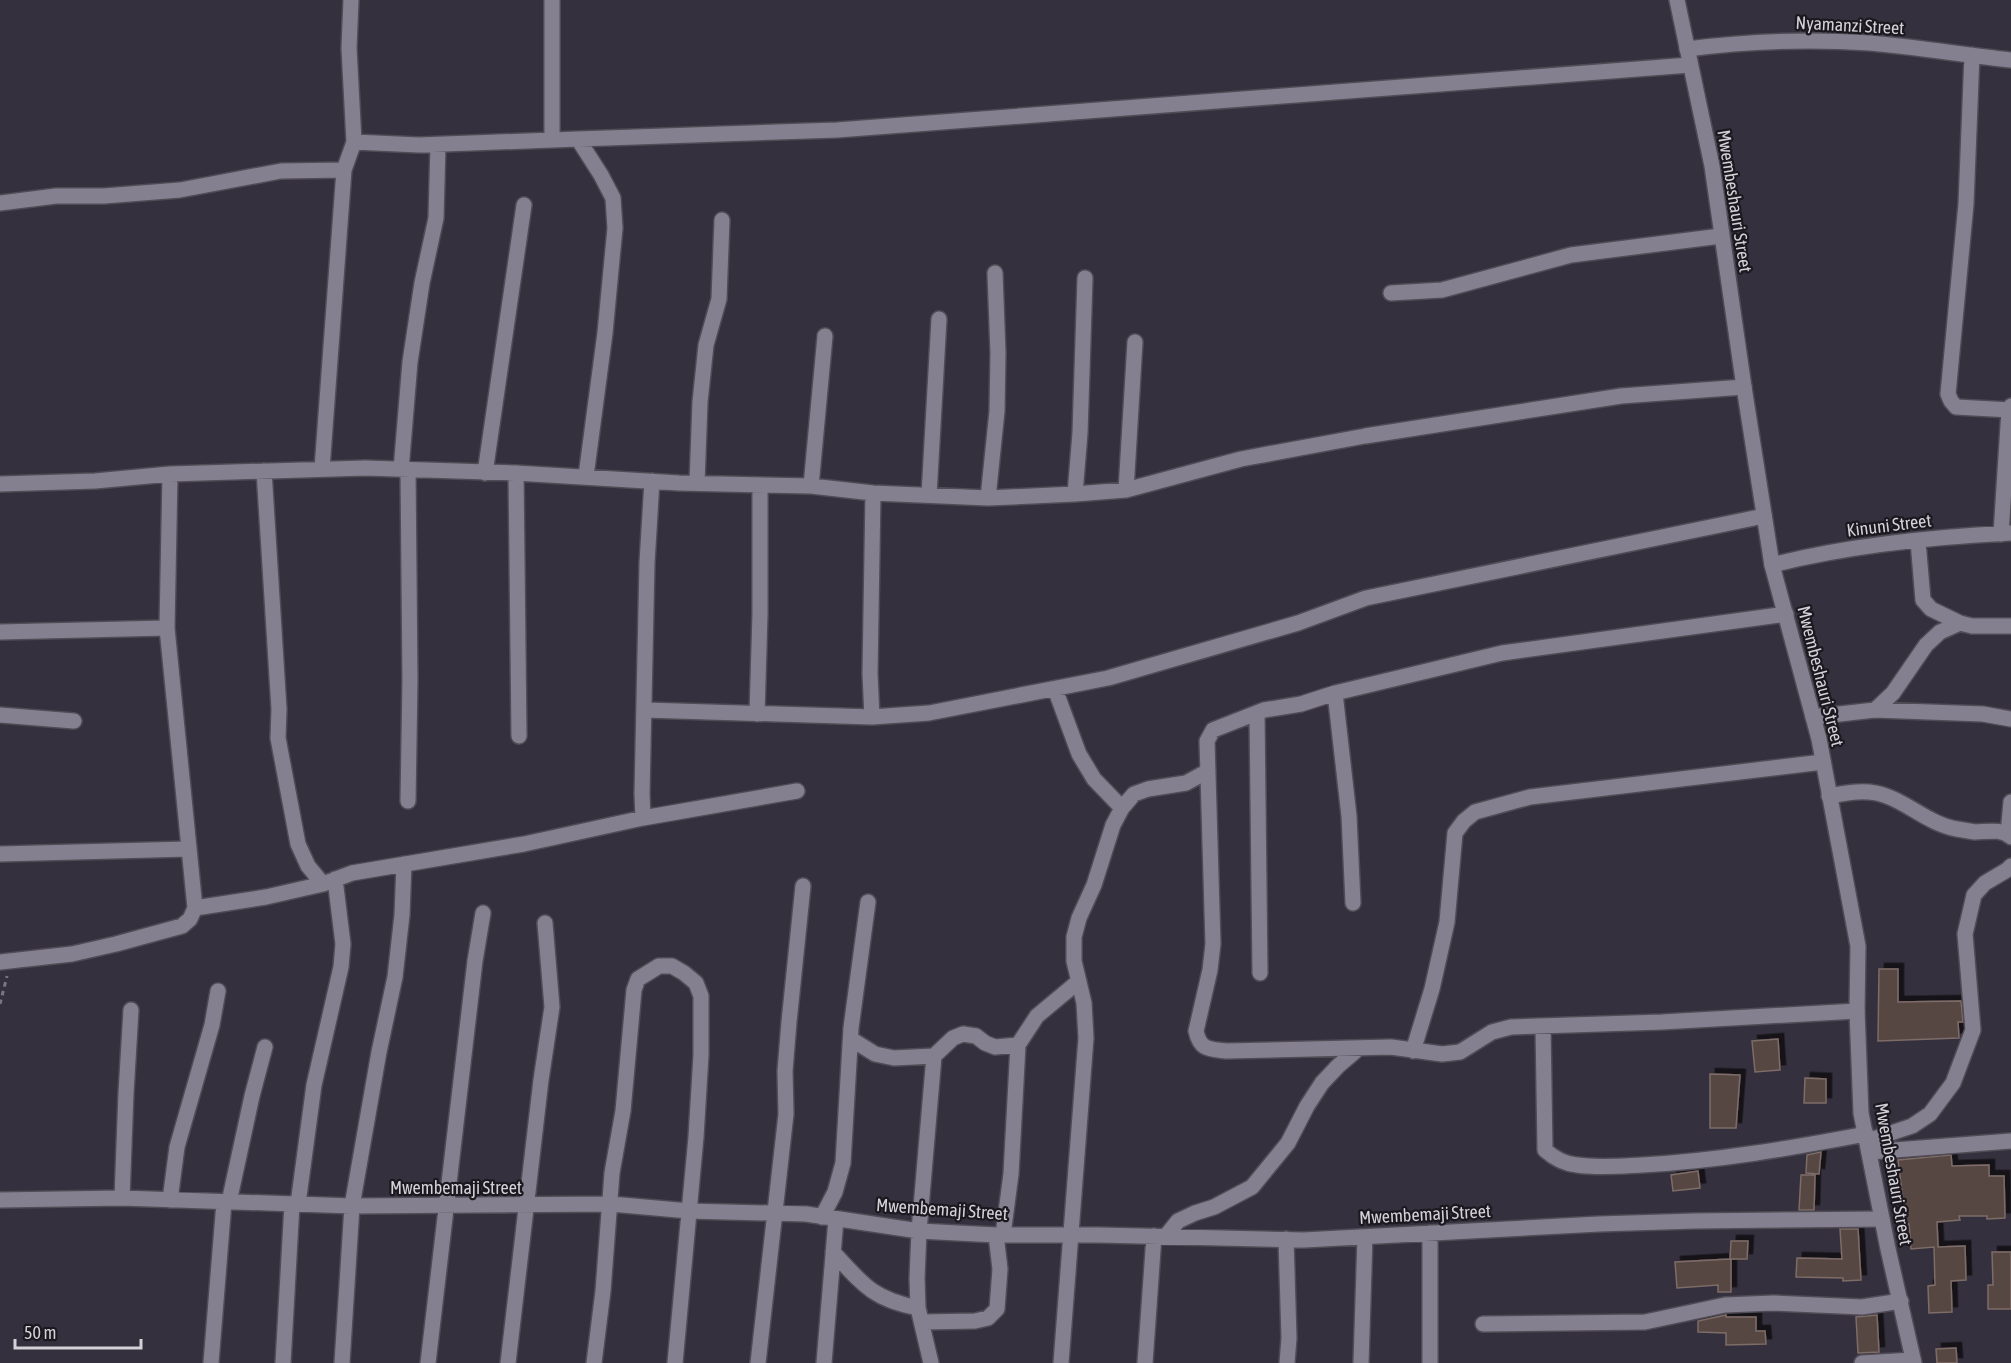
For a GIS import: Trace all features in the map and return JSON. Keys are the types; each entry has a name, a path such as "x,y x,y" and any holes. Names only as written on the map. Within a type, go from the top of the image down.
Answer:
{"street":[{"path":"322,470 344,170 354,142 350,48 351,0"},
{"path":"552,0 552,139"},
{"name":"Mwembeshauri Street","path":"1677,0 1712,166 1772,565 1813,717 1844,864 1858,946 1857,1011 1861,1113 1913,1362"},
{"name":"Nyamanzi Street","path":"354,142 438,145 837,129 1689,57 1766,41 1872,43 2011,60"},
{"path":"1972,55 1966,204 1948,394 1956,407 2010,409 2006,533"},
{"path":"578,139 601,174 613,198 615,228 605,333 586,476"},
{"path":"408,801 410,680 405,470 410,362 422,283 436,218 438,145"},
{"path":"0,203 56,196 104,196 180,190 280,171 344,170"},
{"path":"485,473 524,205"},
{"path":"697,483 700,402 706,345 719,299 722,220"},
{"path":"1391,293 1442,290 1571,255 1721,236"},
{"path":"988,498 997,411 998,353 995,273"},
{"path":"1076,495 1085,278"},
{"path":"929,495 939,319"},
{"path":"811,486 825,336"},
{"path":"1126,490 1135,342"},
{"path":"0,484 95,481 170,474 405,470 516,472 652,481 811,486 873,493 988,498 1076,495 1126,490 1241,459 1365,436 1600,399 1744,387"},
{"path":"264,471 279,709 278,738 298,844 308,866 329,882 343,944 341,967 314,1085 295,1204 283,1363"},
{"path":"516,472 516,664 519,736"},
{"path":"5,962 72,954 116,945 182,926 190,920 195,908 167,628 170,474"},
{"path":"643,818 647,563 652,481"},
{"path":"757,714 760,485"},
{"path":"872,717 870,674 873,493"},
{"path":"645,710 872,717 929,712 1108,678 1298,623 1366,598 1764,516"},
{"name":"Kinuni Street","path":"1772,565 1824,553 1889,543 2006,533"},
{"path":"1918,541 1923,600 1931,609 1960,623 1972,626 2011,626"},
{"path":"1786,615 1502,652 1335,693 1301,705 1257,712 1213,730 1207,741 1213,945 1210,970 1196,1031 1198,1041 1206,1048 1226,1052 1391,1047 1442,1054 1460,1052 1492,1032 1511,1027 1662,1022 1857,1011"},
{"path":"1875,710 1893,693 1926,645 1940,632 1960,623"},
{"path":"0,632 167,628"},
{"path":"1055,689 1078,754 1094,780 1122,808"},
{"path":"1335,693 1349,816 1353,903"},
{"path":"1813,717 1875,710 1983,714 2011,719"},
{"path":"1257,712 1260,973"},
{"path":"0,715 74,721"},
{"path":"1413,1051 1432,990 1447,922 1455,833 1475,812 1530,797 1823,762"},
{"path":"1060,1363 1086,1038 1084,1003 1074,961 1074,937 1113,825 1122,808 1134,795 1148,789 1186,783 1208,771"},
{"path":"195,908 266,897 329,882 352,873 524,844 643,818 797,791"},
{"path":"1829,796 1856,791 1875,793 1893,799 1934,822 1953,828 1974,832 1997,831 2010,835 2009,806 2011,802"},
{"path":"0,854 188,849"},
{"path":"342,1363 352,1206 379,1052 395,977 402,915 404,864"},
{"path":"1867,1142 1912,1126 1930,1114 1953,1083 1973,1030 1965,934 1974,895 1985,883 2011,866"},
{"path":"758,1363 786,1114 785,1071 803,886"},
{"path":"824,1363 833,1252 829,1218 843,1162 851,1040 867,902"},
{"path":"428,1363 475,961 483,913"},
{"path":"508,1363 541,1080 552,1007 545,922"},
{"path":"594,1363 603,1291 612,1173 623,1111 634,990 638,979 659,966 672,966 684,973 696,983 701,996 701,1055 675,1363"},
{"path":"833,1252 875,1295 920,1315 975,1321 988,1318 997,1309 1000,1269 999,1235 1011,1174 1018,1045 1037,1016 1079,981"},
{"path":"170,1200 177,1147 212,1025 218,991"},
{"path":"122,1198 131,1010"},
{"path":"1543,1026 1545,1150 1556,1160 1578,1166 1690,1162 1815,1144 2011,1141"},
{"path":"931,1363 920,1315 917,1278 934,1056 944,1045 963,1034 976,1036 995,1047 1018,1045"},
{"path":"851,1040 875,1054 894,1058 934,1056"},
{"path":"211,1363 226,1202 265,1047"},
{"path":"1144,1363 1160,1236 1178,1221 1215,1207 1252,1187 1288,1143 1322,1083 1359,1048"},
{"name":"Mwembemaji Street","path":"0,1200 122,1198 352,1206 611,1204 689,1211 829,1218 919,1231 999,1235 1286,1239 1694,1221 1882,1220"},
{"path":"1430,1233 1430,1363"},
{"path":"1360,1363 1365,1237"},
{"path":"1286,1239 1289,1338 1287,1363"},
{"path":"1483,1324 1645,1322 1725,1305 1774,1303 1862,1307 1901,1301"},
{"path":"1862,1363 1913,1362"}],"path":[{"path":"0,1004 5,962"}],"building":[{"path":"1879,969 1898,969 1898,1002 1961,1001 1963,1022 1958,1022 1959,1038 1878,1041"},
{"path":"1778,1039 1780,1070 1755,1072 1752,1041"},
{"path":"1710,1074 1740,1075 1736,1128 1710,1128"},
{"path":"1805,1078 1826,1079 1826,1103 1804,1103"},
{"path":"1821,1152 1819,1174 1806,1173 1807,1155"},
{"path":"1951,1155 1952,1166 1989,1165 1989,1176 2004,1176 2005,1218 1959,1216 1960,1220 1937,1222 1938,1247 1965,1246 1966,1280 1951,1281 1952,1312 1929,1313 1928,1286 1935,1285 1934,1247 1911,1249 1898,1160"},
{"path":"1698,1171 1700,1188 1673,1191 1671,1175"},
{"path":"1801,1175 1815,1175 1814,1210 1799,1210"},
{"path":"1840,1229 1858,1229 1861,1280 1843,1281 1843,1278 1796,1277 1797,1258 1842,1259"},
{"path":"1731,1241 1748,1241 1747,1259 1731,1259 1731,1292 1718,1292 1718,1285 1677,1288 1675,1262 1730,1259"},
{"path":"1992,1252 2011,1252 2011,1309 1988,1309 1988,1285 1993,1285"},
{"path":"1726,1315 1726,1317 1756,1317 1756,1331 1765,1331 1766,1344 1726,1345 1726,1333 1698,1332 1698,1321"},
{"path":"1877,1315 1879,1352 1858,1353 1856,1317"},
{"path":"1956,1348 1957,1363 1937,1363 1936,1349"}]}
